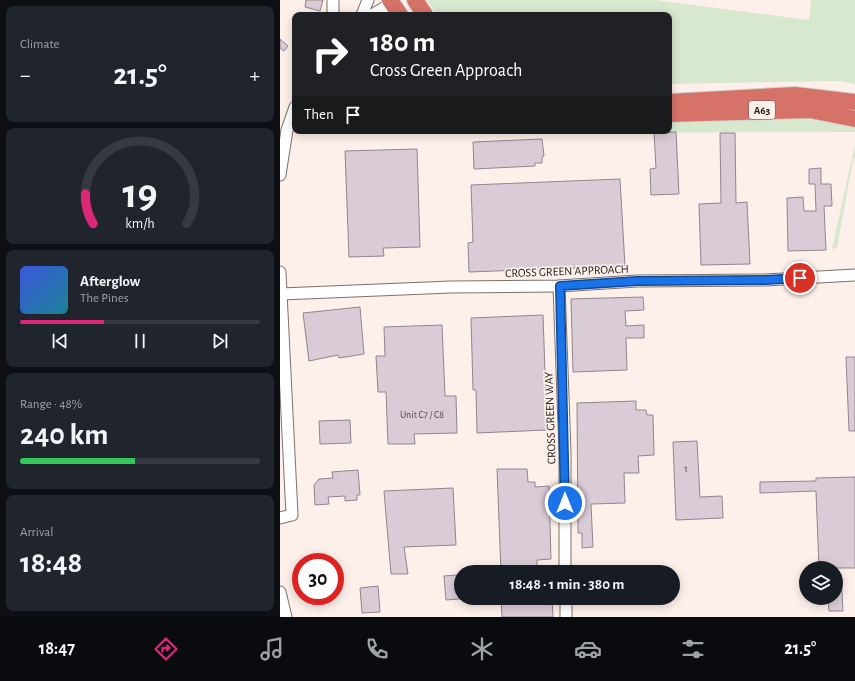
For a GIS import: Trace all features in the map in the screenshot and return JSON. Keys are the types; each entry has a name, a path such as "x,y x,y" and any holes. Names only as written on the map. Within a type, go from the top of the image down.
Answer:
{"highway":[{"name":"A63","path":"672,102 795,95 855,102"},
{"name":"A63","path":"672,114 810,110 855,119"}],"street":[{"path":"333,0 334,12"},
{"path":"363,12 368,0"},
{"path":"381,12 404,4"},
{"path":"280,175 287,130 292,116"},
{"path":"280,272 292,515 280,518"},
{"name":"CROSS GREEN APPROACH","path":"281,294 427,288 560,286 637,281 765,280 855,275"},
{"name":"CROSS GREEN WAY","path":"560,286 565,454 565,565"},
{"path":"280,592 286,617"},
{"path":"566,605 566,617"}],"green space":[{"path":"427,0 655,0 809,20 811,0 855,0 855,84 840,81 672,84 672,12 435,12"},
{"path":"798,118 835,123 855,128 855,132 672,133 672,122"},
{"path":"855,144 855,157 853,160 837,248 832,249"}],"building":[{"path":"306,0 323,0 320,11 305,7"},
{"path":"280,39 288,46 284,51 280,48"},
{"path":"672,132 676,132 679,194 651,195 650,169 656,168 654,134 672,134"},
{"path":"720,133 735,133 736,203 747,202 750,264 701,265 699,204 721,203"},
{"path":"542,139 544,156 542,157 542,163 535,163 535,166 474,169 473,142"},
{"path":"417,149 420,247 383,248 384,256 349,257 345,151"},
{"path":"821,168 821,184 831,184 832,206 824,206 826,250 788,251 787,198 803,197 804,211 816,211 815,184 809,184 809,169"},
{"path":"620,179 625,266 469,272 468,243 473,242 471,185"},
{"path":"643,297 644,310 625,311 626,326 644,325 644,338 626,338 627,370 573,372 571,299"},
{"path":"360,307 364,354 339,358 338,355 309,361 303,313"},
{"path":"543,315 547,430 477,433 476,390 473,390 471,318"},
{"path":"442,325 445,396 456,396 457,433 414,434 415,444 388,444 386,392 378,392 376,356 385,356 384,327"},
{"path":"846,357 855,357 855,431 849,431"},
{"path":"636,401 636,410 646,410 647,415 653,415 654,455 638,456 639,473 624,473 625,503 591,504 593,547 582,548 582,533 578,533 577,403"},
{"path":"350,420 351,443 320,444 319,421"},
{"path":"697,441 700,497 722,496 723,518 676,520 673,442"},
{"path":"497,469 527,469 528,482 535,482 535,487 549,486 551,559 537,560 537,565 501,565"},
{"path":"358,470 360,495 357,495 357,500 345,501 345,496 328,497 329,504 315,505 314,485 319,479 333,478 332,472"},
{"path":"855,477 855,568 843,568 843,561 819,561 816,491 760,493 760,482 816,481 816,478"},
{"path":"453,488 456,545 404,547 408,574 391,574 384,491"},
{"path":"454,575 454,599 446,600 444,576"},
{"path":"378,586 380,612 362,613 360,588"},
{"path":"501,605 552,605 553,617 502,617"},
{"path":"829,605 843,605 843,611 829,611"}],"route":[{"path":"565,503 560,286 637,281 765,280 800,278"}]}
